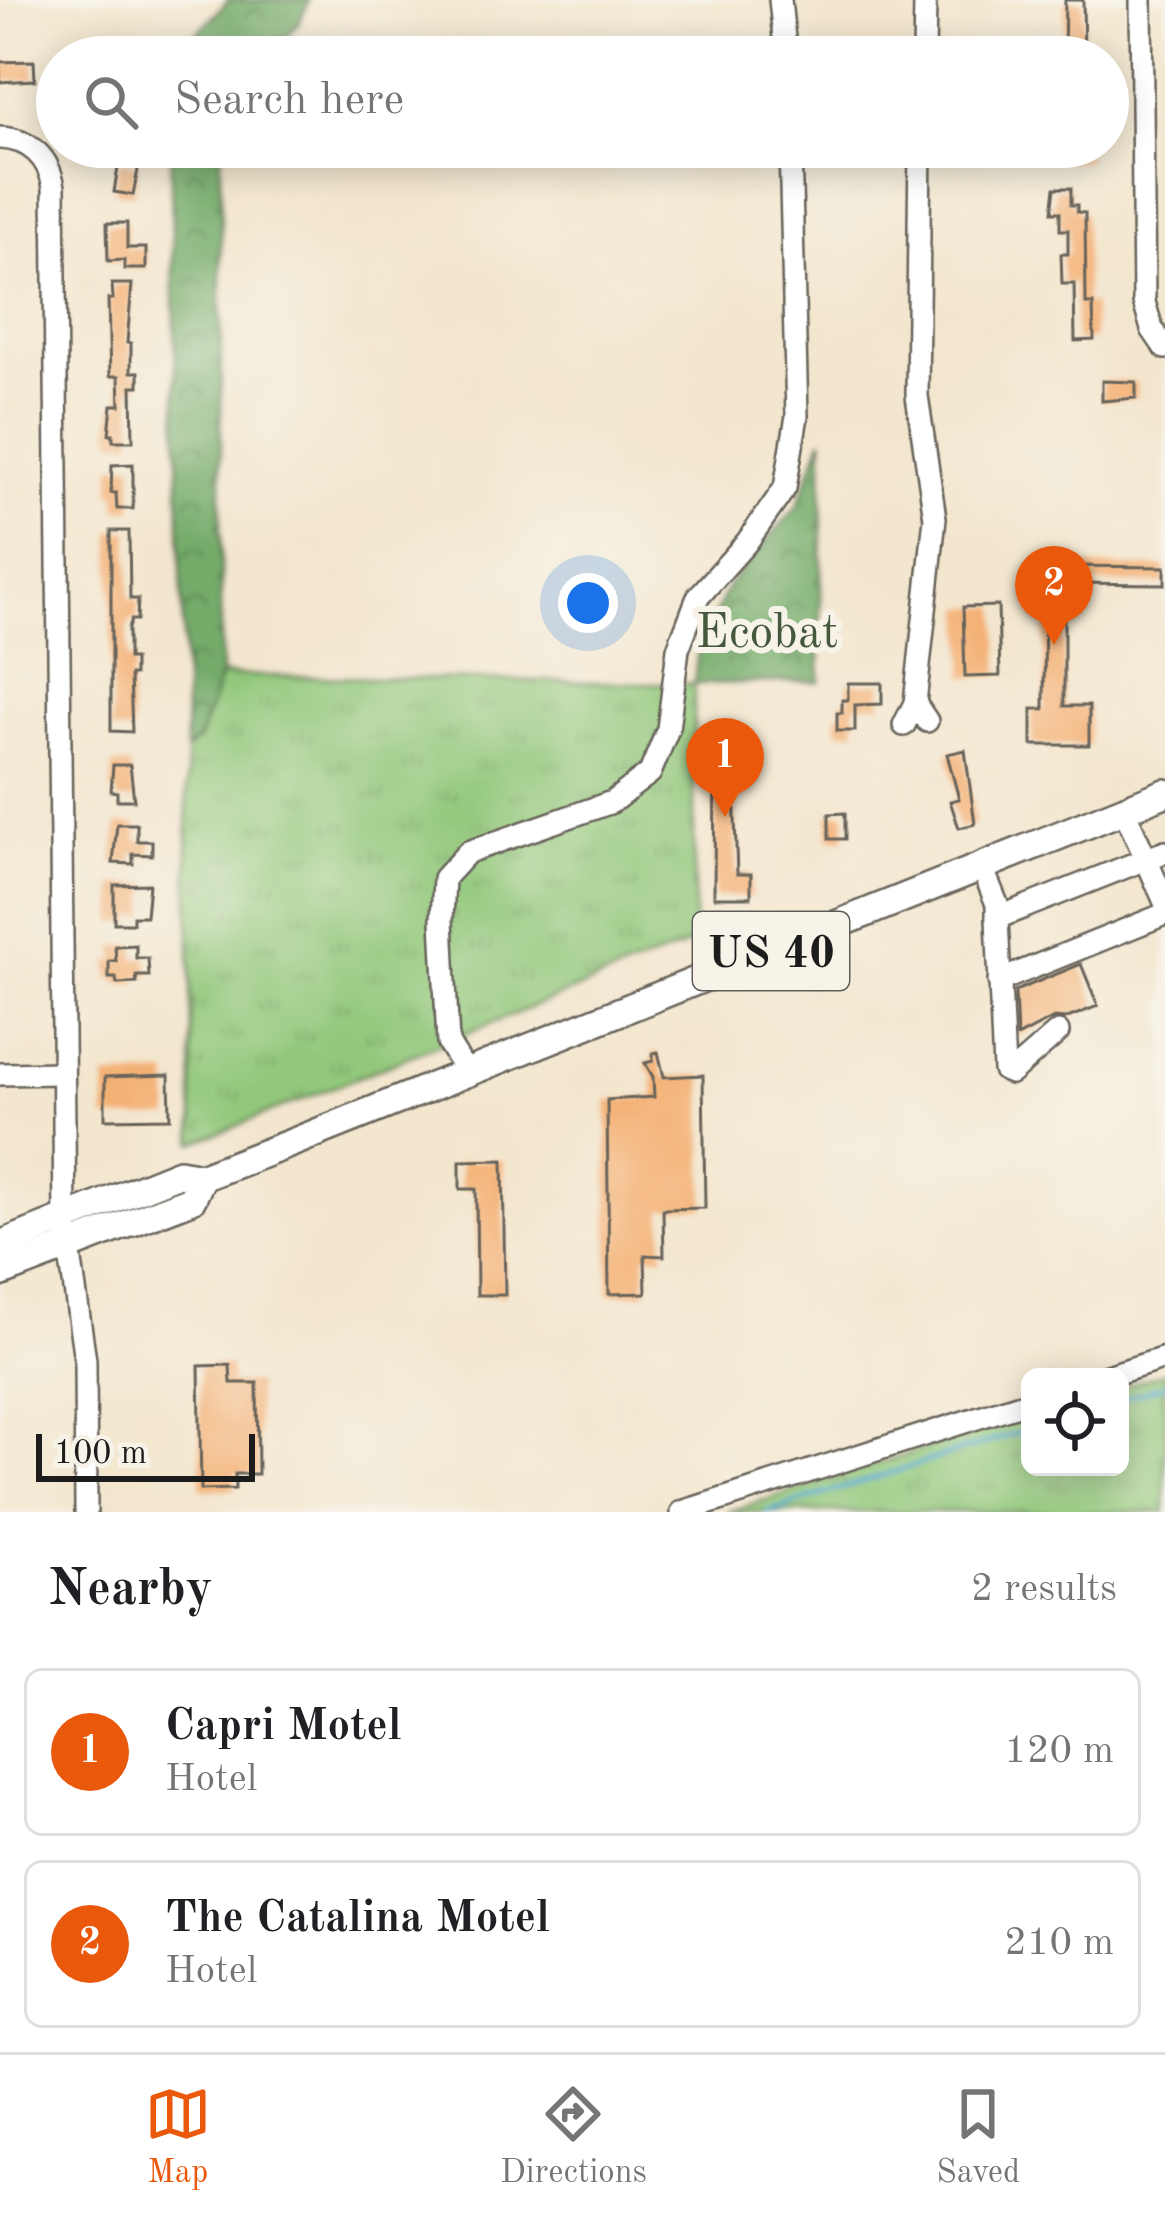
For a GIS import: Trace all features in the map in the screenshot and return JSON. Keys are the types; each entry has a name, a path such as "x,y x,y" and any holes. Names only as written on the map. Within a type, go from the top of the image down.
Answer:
{"main road":[{"name":"US 40","path":"0,1245 179,1173 202,1178 1165,793"},
{"name":"US 40","path":"0,1273 192,1199 202,1178"}],"street":[{"path":"780,0 784,36"},
{"path":"924,36 925,0"},
{"path":"1141,0 1154,163 1144,302 1152,329 1165,348"},
{"path":"0,137 21,141 36,151"},
{"path":"49,168 55,191 65,1219 85,1360 86,1512"},
{"path":"467,1073 448,1043 444,878 468,852 612,802 650,773 668,729 678,649 698,597 747,542 785,488 797,416 791,168"},
{"path":"916,716 935,518 917,397 920,168"},
{"path":"1124,809 1155,855 1165,902"},
{"path":"997,918 1155,855"},
{"path":"982,867 997,904 1004,1070 1011,1073 1058,1032"},
{"path":"999,981 1165,914"},
{"path":"0,1074 62,1073"},
{"path":"1129,1369 1165,1358"},
{"path":"682,1512 1021,1404"}],"green space":[{"path":"229,0 309,0 287,36 194,36"},
{"path":"171,168 221,168 221,675 199,739 186,750"},
{"name":"Ecobat","path":"823,438 820,681 694,684 698,649 729,584 797,507"},
{"name":"Ecobat","path":"221,675 694,684 694,942 194,1143 186,750 199,739"},
{"path":"1165,1372 1165,1512 727,1512 1021,1418 1021,1476 1129,1476 1129,1384"}],"building":[{"path":"1065,0 1083,0 1084,36 1064,36"},
{"path":"34,61 35,80 0,82 0,62"},
{"path":"118,168 138,168 133,195 114,192"},
{"path":"1055,188 1071,188 1071,205 1085,213 1086,304 1093,304 1094,340 1075,341 1074,284 1062,284 1061,254 1068,254 1068,230 1060,230 1060,212 1052,212"},
{"path":"107,223 127,223 127,248 146,248 146,269 124,269 124,260 108,261"},
{"path":"112,284 132,284 127,343 131,343 131,372 139,372 139,386 132,386 133,441 113,441 109,434 112,405 120,405 119,376 110,376 108,299 113,299"},
{"path":"1102,381 1136,382 1136,398 1102,401"},
{"path":"133,464 133,509 117,509 116,493 111,493 112,465"},
{"path":"111,531 129,531 130,599 138,599 137,620 131,620 128,628 128,659 134,659 132,732 111,731"},
{"path":"1040,556 1062,556 1062,566 1165,567 1165,584 1064,583 1064,706 1089,706 1089,745 1032,745 1032,709 1044,709 1045,574 1040,574"},
{"path":"998,606 1000,676 965,677 963,607"},
{"path":"848,683 882,683 882,704 855,705 855,731 837,731 837,713 842,713 842,700 848,700"},
{"path":"965,750 975,824 959,828 950,801 959,799 947,754"},
{"path":"715,761 733,761 737,874 751,874 751,897 714,897"},
{"path":"113,765 130,765 134,800 117,800 117,792 111,791"},
{"path":"845,813 845,839 829,839 829,814"},
{"path":"117,824 137,824 137,841 152,841 152,855 133,854 133,864 113,863"},
{"path":"149,884 146,916 133,916 133,923 114,923 114,885"},
{"path":"136,945 136,958 148,958 149,976 136,976 137,983 117,984 116,978 109,978 109,961 116,961 115,946"},
{"path":"1081,964 1098,1006 1065,1019 1054,1018 1017,1037 1015,991"},
{"path":"658,1052 664,1077 703,1075 705,1208 663,1209 664,1256 645,1255 646,1293 609,1294 607,1100 654,1097 653,1077 645,1063 653,1061 653,1053"},
{"path":"169,1075 170,1118 105,1119 105,1077"},
{"path":"503,1160 505,1295 477,1295 476,1189 460,1189 460,1161"},
{"path":"230,1365 231,1383 257,1383 258,1474 235,1474 235,1489 201,1490 199,1366"}],"waterway":[{"path":"1129,1396 1165,1385"},
{"path":"767,1512 1021,1432"}],"place":[{"name":"The Catalina Motel","path":"1054,645"},
{"name":"Capri Motel","path":"725,817"}]}
